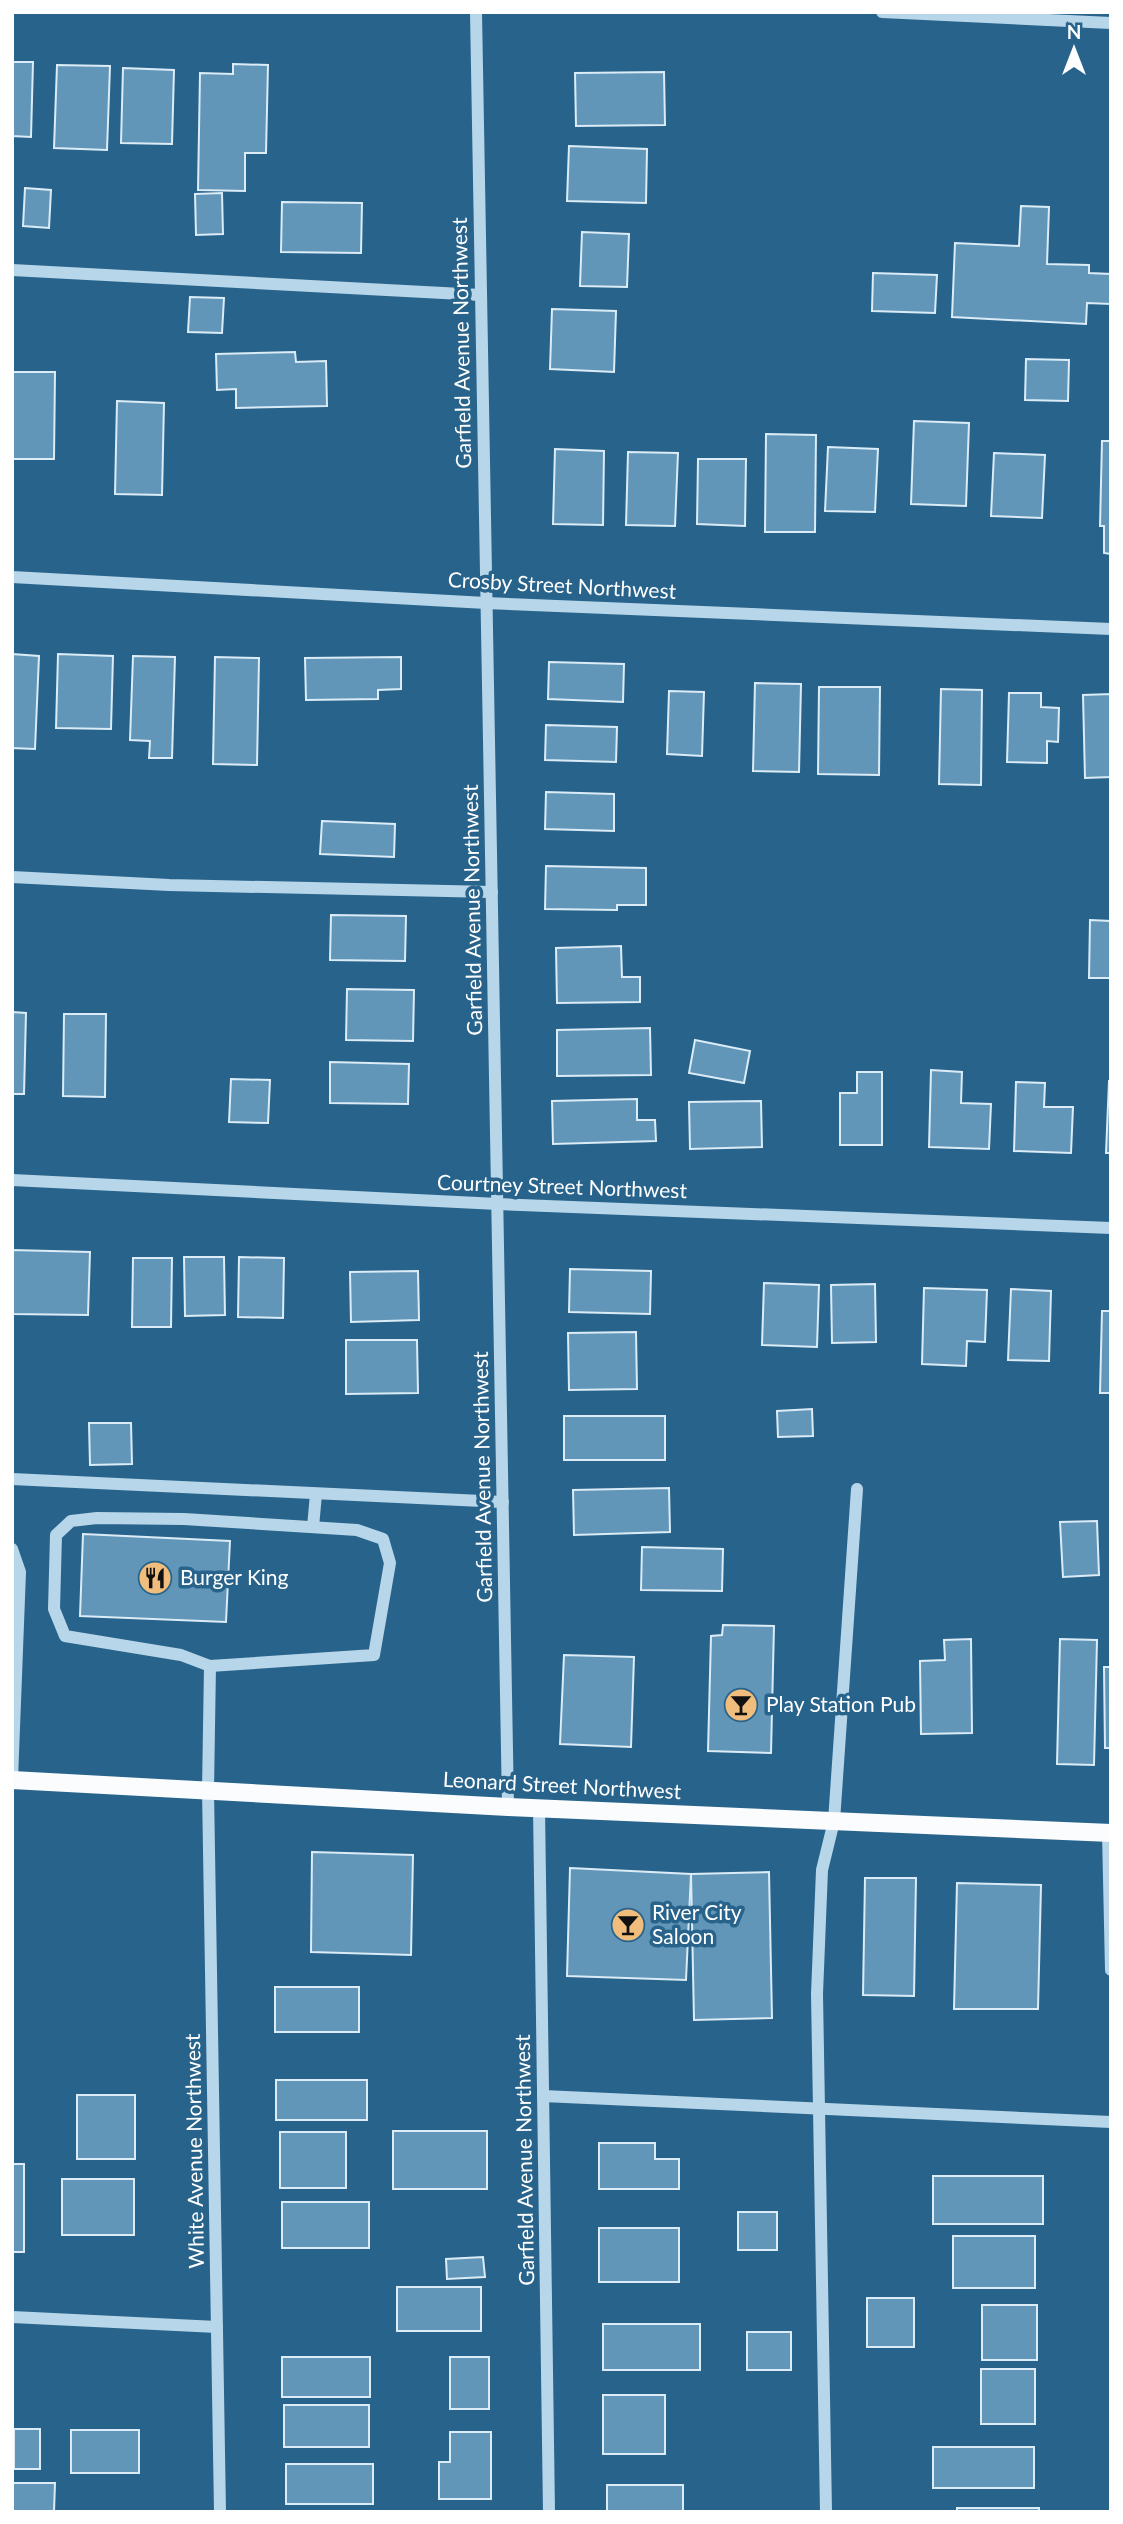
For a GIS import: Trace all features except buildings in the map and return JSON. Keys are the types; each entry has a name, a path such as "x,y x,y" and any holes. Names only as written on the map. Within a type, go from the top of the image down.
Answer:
{"main road":[{"name":"Leonard Street Northwest","path":"12,1780 508,1807 1109,1833"}],"street":[{"name":"Garfield Avenue Northwest","path":"475,12 508,1807"},
{"path":"882,12 1111,23"},
{"path":"12,270 481,295"},
{"name":"Crosby Street Northwest","path":"12,577 486,603 1111,629"},
{"path":"12,877 169,885 492,892"},
{"name":"Courtney Street Northwest","path":"12,1180 498,1204 1111,1228"},
{"path":"12,1479 503,1502"},
{"path":"826,2512 817,1994 822,1870 834,1821 857,1489"},
{"path":"313,1527 316,1494"},
{"path":"97,1518 357,1530 383,1539 390,1563 374,1656 210,1666 181,1656 65,1636 54,1609 56,1535 71,1521 97,1518"},
{"path":"12,1549 20,1572 15,1641 12,1780"},
{"name":"White Avenue Northwest","path":"210,1666 208,1790 220,2512"},
{"name":"Garfield Avenue Northwest","path":"540,1808 549,2512"},
{"path":"1109,1833 1111,1970"},
{"path":"543,2096 1111,2122"},
{"path":"12,2317 217,2327"}],"place":[{"name":"Burger King","path":"155,1578"},
{"name":"Play Station Pub","path":"741,1705"},
{"name":"River City Saloon","path":"628,1925"}]}
